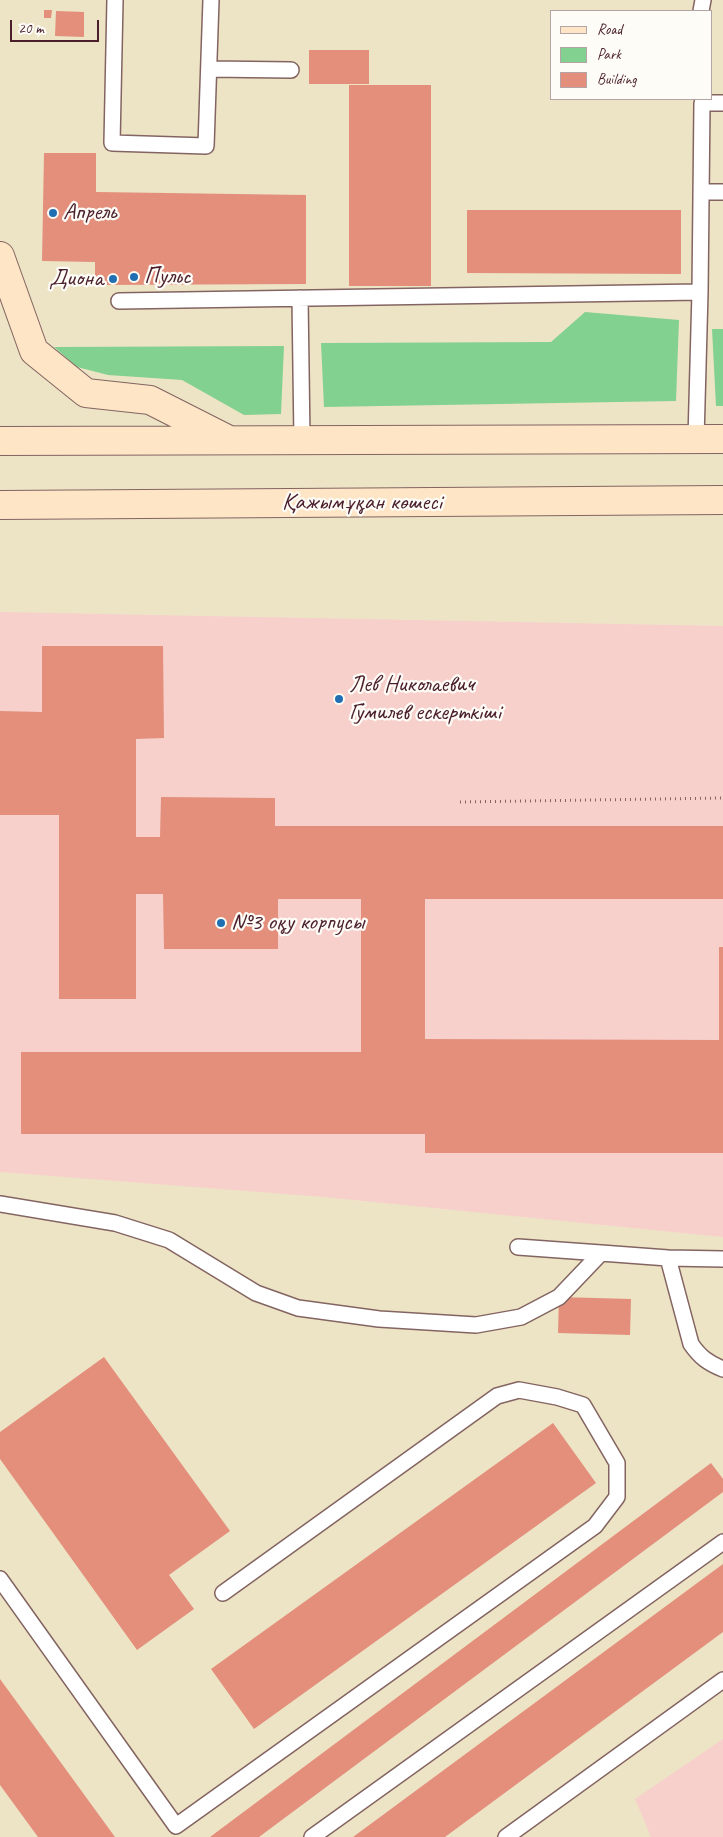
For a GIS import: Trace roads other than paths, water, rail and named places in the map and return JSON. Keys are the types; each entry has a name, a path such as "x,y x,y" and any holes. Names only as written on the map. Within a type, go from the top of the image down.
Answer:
{"main road":[{"path":"0,256 34,351 86,393 150,400 229,440"},
{"path":"0,441 723,439"},
{"name":"Қажымұқан көшесі","path":"0,506 723,500"}],"lane":[{"path":"115,0 112,143 206,146 210,0"},
{"path":"208,68 291,70"},
{"path":"696,439 702,192 702,101 723,104"},
{"path":"702,192 723,192"},
{"path":"119,301 700,292"},
{"path":"300,298 302,440"},
{"path":"0,1204 116,1223 168,1240 256,1293 298,1308 379,1319 476,1324 521,1317 559,1297 602,1253"},
{"path":"518,1248 668,1258 723,1259"},
{"path":"668,1258 691,1344 699,1356 723,1369"},
{"path":"0,1579 180,1832 595,1526 617,1497 617,1463 583,1406 557,1397 519,1390 498,1396 223,1593"},
{"path":"312,1837 723,1542"},
{"path":"512,1835 723,1680"}],"place":[{"name":"Апрель","path":"53,213"},
{"name":"Пульс","path":"134,277"},
{"name":"Диона","path":"113,279"},
{"name":"Лев Николаевич Гумилев ескерткіші","path":"339,699"},
{"name":"№3 оқу корпусы","path":"221,923"}]}
